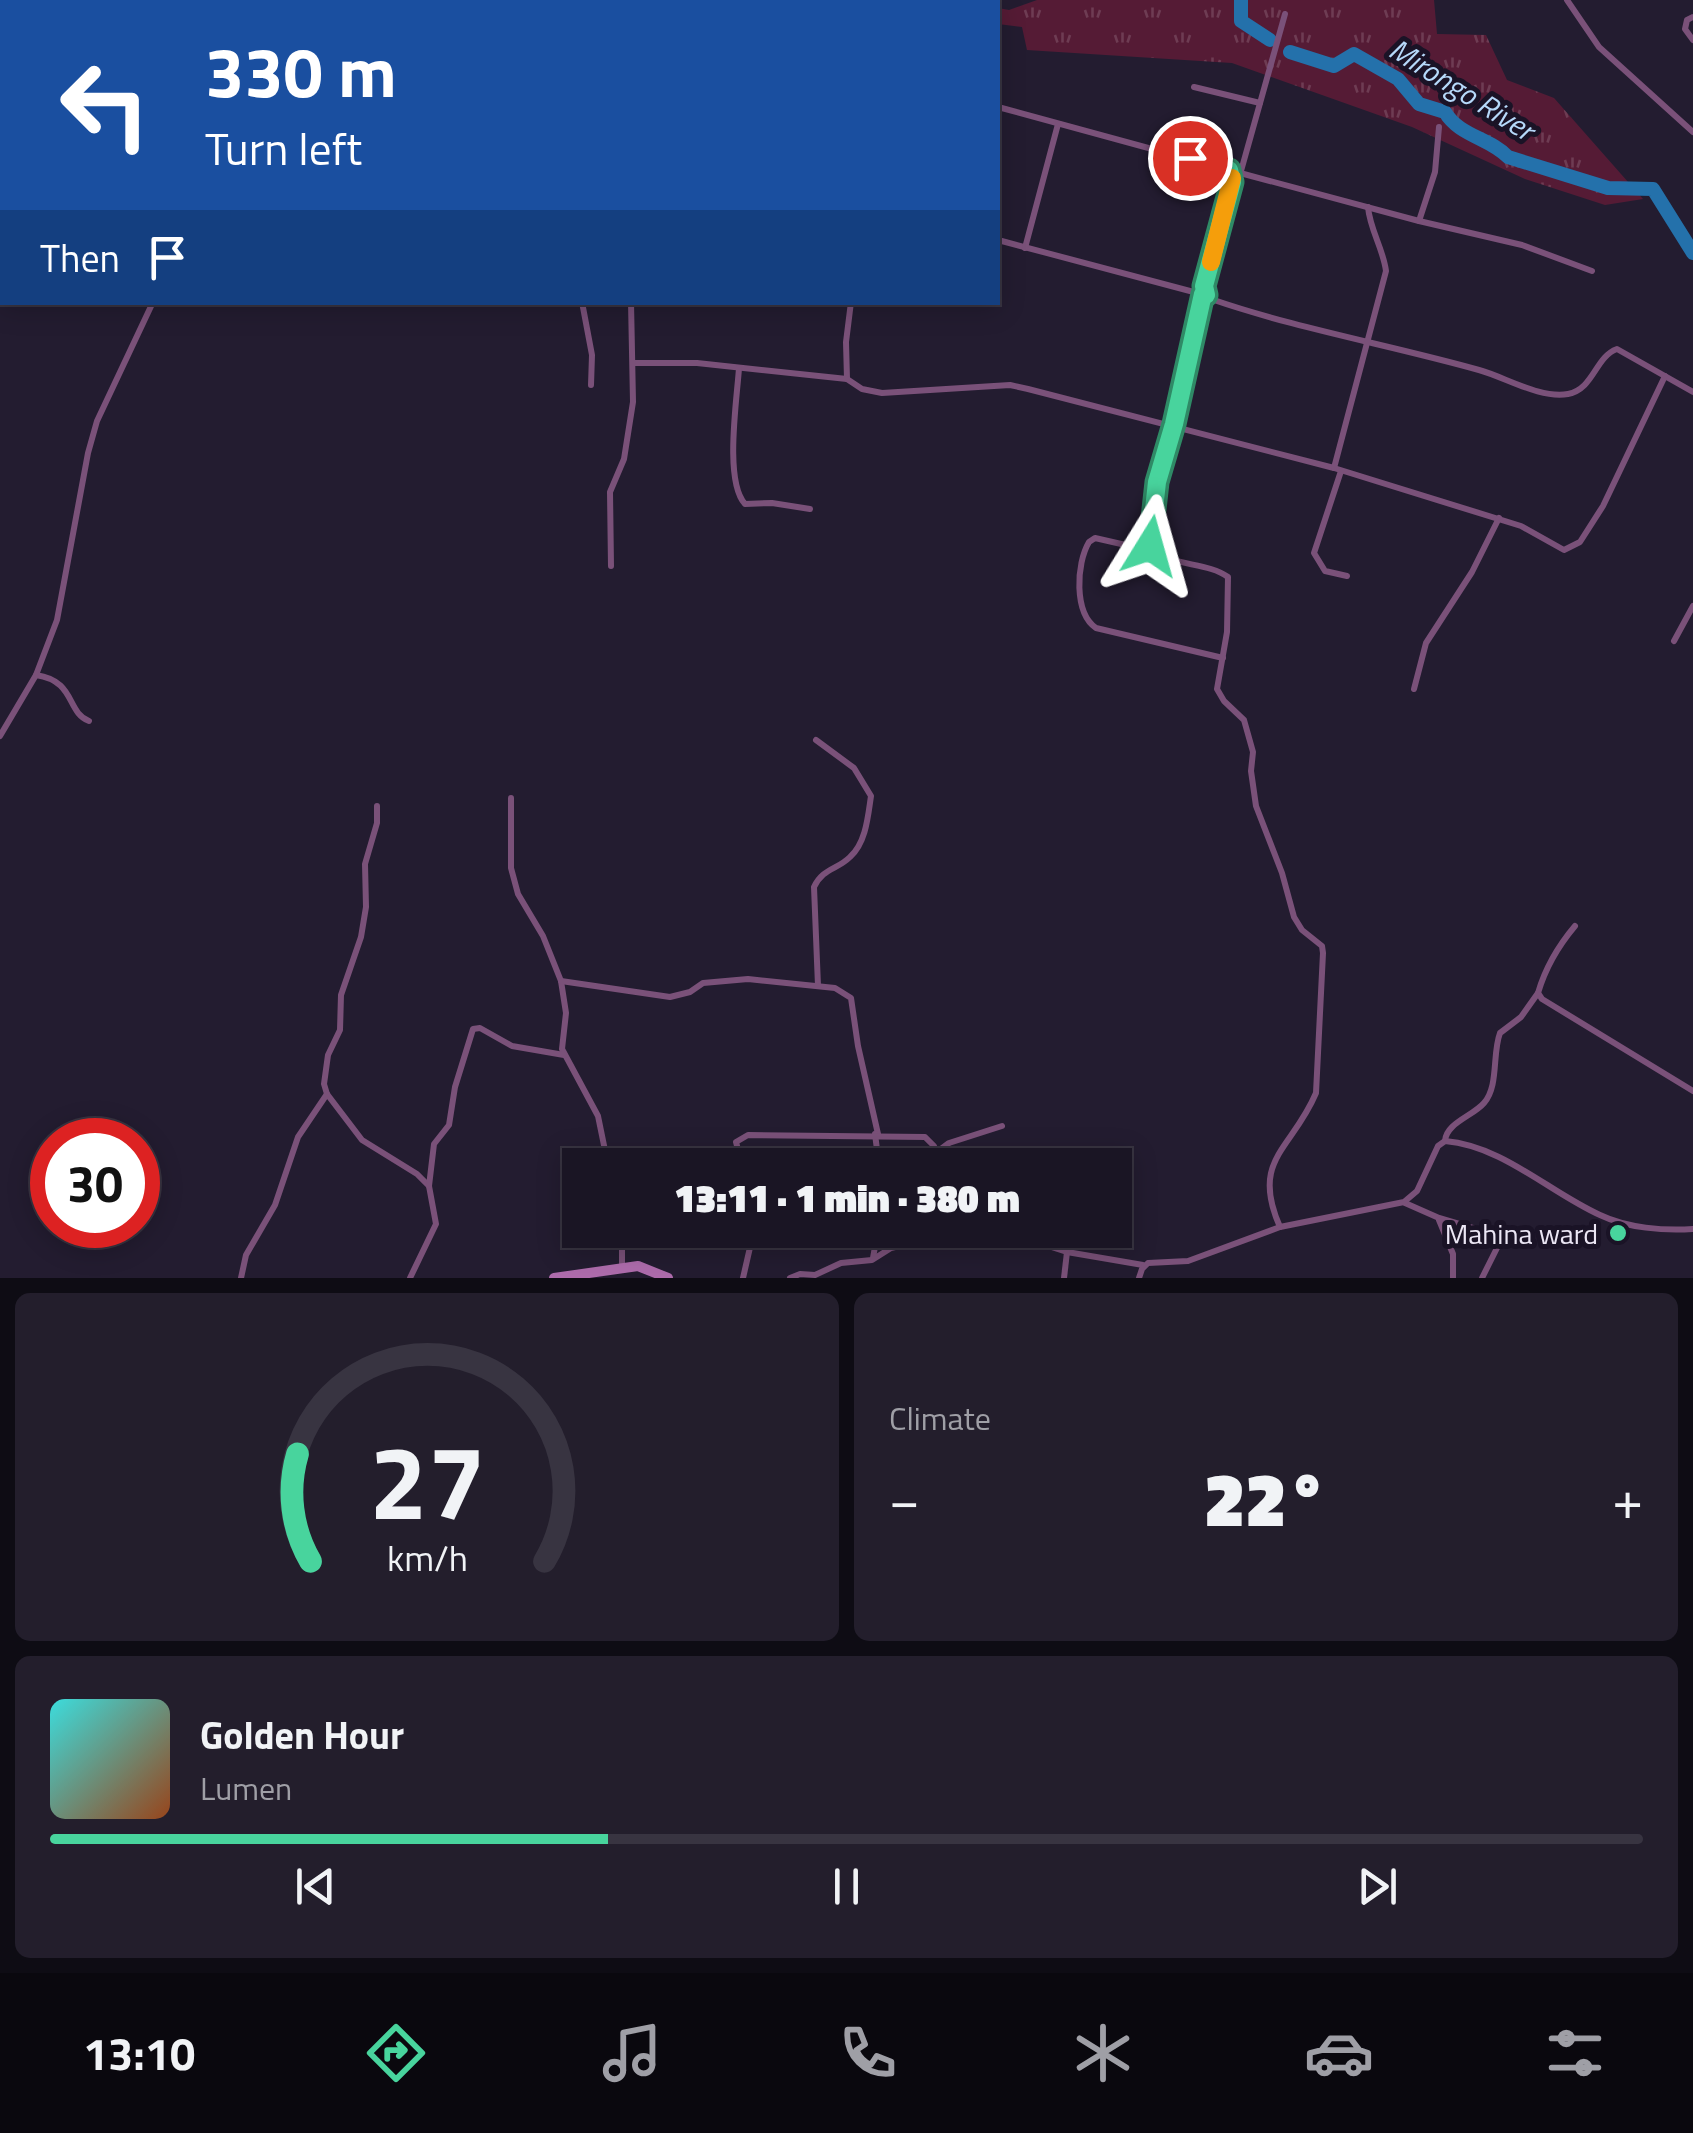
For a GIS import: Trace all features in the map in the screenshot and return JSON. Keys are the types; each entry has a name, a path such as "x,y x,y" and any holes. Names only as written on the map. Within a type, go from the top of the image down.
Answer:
{"street":[{"path":"1567,0 1600,48 1693,132"},
{"path":"1241,171 1285,14"},
{"path":"1693,17 1687,20 1685,29 1693,40"},
{"path":"1194,87 1260,104"},
{"path":"1000,108 1420,221 1522,244 1592,272"},
{"path":"1025,248 1058,124"},
{"path":"1420,221 1435,172 1439,127"},
{"path":"1153,552 1149,540 1156,516 1157,482 1232,182 1229,170"},
{"path":"1346,576 1325,571 1314,553 1386,271 1370,228 1368,207"},
{"path":"1000,241 1481,370 1555,394 1575,392 1586,384 1606,355 1617,349 1693,392"},
{"path":"0,736 36,675 57,620 96,422 152,305"},
{"path":"583,305 593,366 591,384"},
{"path":"611,566 610,492 624,459 634,402 631,305"},
{"path":"847,379 851,305"},
{"path":"634,363 847,379 862,389 882,392 1010,385 1337,469 1499,518 1564,550 1576,546 1603,506 1665,376"},
{"path":"740,368 734,440 738,495 746,504 772,502 810,508"},
{"path":"1414,689 1426,644 1472,572 1499,518"},
{"path":"1224,658 1096,628 1086,619 1080,572 1088,542 1095,538 1153,552 1228,577 1224,658 1217,689 1244,720 1253,752 1251,771 1256,806 1282,872 1294,917 1302,930 1322,946 1324,960 1316,1093 1274,1163 1267,1184 1269,1203 1280,1227"},
{"path":"1674,642 1693,606"},
{"path":"36,675 61,684 82,719 90,722"},
{"path":"816,740 854,768 871,796 855,851 850,858 826,870 814,887 818,986"},
{"path":"511,798 511,868 518,894 539,928 561,982 566,1014 562,1050 598,1116 605,1148"},
{"path":"377,806 378,823 365,864 366,907 361,937 341,995 340,1030 324,1069 326,1094 362,1140 417,1174 429,1186"},
{"path":"1056,1248 1144,1265 1188,1261 1280,1227 1404,1202 1414,1195 1448,1130 1489,1096 1500,1033 1521,1017 1538,993 1560,943 1575,926"},
{"path":"561,982 620,988 654,997 686,994 703,982 748,979 835,988 851,998 877,1148"},
{"path":"1538,993 1693,1091"},
{"path":"410,1278 436,1224 429,1186 434,1144 449,1125 455,1088 473,1029 480,1028 512,1046 564,1055"},
{"path":"241,1278 248,1248 283,1186 298,1137 326,1094"},
{"path":"942,1148 1002,1126"},
{"path":"738,1148 736,1142 748,1135 876,1134 924,1136 934,1148"},
{"path":"1445,1140 1496,1155 1602,1216 1635,1225 1693,1229"},
{"path":"1404,1202 1494,1236 1495,1255 1482,1278"},
{"path":"1439,1218 1453,1254 1453,1278"},
{"path":"603,1278 618,1267 621,1248"},
{"path":"743,1278 750,1248"},
{"path":"872,1259 874,1248"},
{"path":"790,1278 872,1259 890,1248"},
{"path":"1064,1278 1067,1252"},
{"path":"1139,1278 1144,1265"},
{"path":"554,1278 618,1267 654,1270 668,1278"}],"green space":[{"path":"1037,0 1434,0 1437,34 1486,35 1507,80 1554,98 1643,199 1605,205 1525,179 1412,127 1232,63 1027,50 1022,27 1000,24 1000,8 1009,10"}],"waterway":[{"name":"Mirongo River","path":"1241,0 1241,21 1270,40"},
{"name":"Mirongo River","path":"1290,52 1334,66 1354,54 1398,79 1419,104 1445,112 1458,126 1508,157 1608,188 1653,189 1693,253"}],"slow traffic":[{"path":"1211,262 1232,178"}],"place":[{"name":"Mahina ward","path":"1618,1233"}],"route":[{"path":"1150,546 1157,482 1232,182 1229,170 1190,158"}]}
